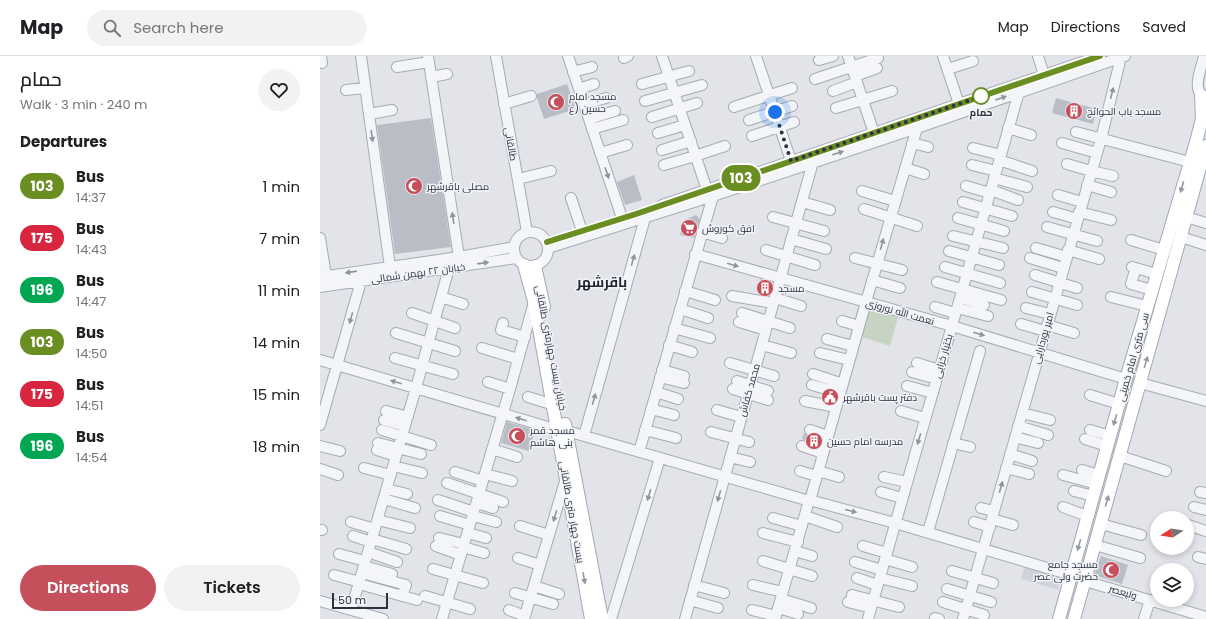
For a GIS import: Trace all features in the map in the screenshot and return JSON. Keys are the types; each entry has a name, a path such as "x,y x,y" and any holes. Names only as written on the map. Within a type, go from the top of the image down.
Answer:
{"main road":[{"name":"سی متری امام خمینی","path":"1074,619 1186,217 1199,163 1204,97"},
{"name":"سی متری امام خمینی","path":"1059,619 1126,379 1164,250 1206,146"},
{"name":"خیابان بیست چهارمتری طالقانی","path":"525,263 538,299 562,430 602,619"},
{"name":"بیست چهار متری طالقانی","path":"538,299 554,405 562,430 566,478 591,619"}],"street":[{"path":"361,56 390,267"},
{"name":"طالقانی","path":"496,56 527,232"},
{"path":"568,56 622,218"},
{"path":"639,452 702,232 710,193 662,56"},
{"path":"756,56 791,161"},
{"path":"819,60 833,56"},
{"path":"848,56 874,133"},
{"path":"943,56 960,104"},
{"path":"1038,56 1044,75"},
{"path":"548,245 645,218 791,161 1100,56"},
{"path":"1198,56 1199,75"},
{"path":"1204,56 1197,86 1200,94 1204,97"},
{"path":"548,245 582,231 622,218 813,162 917,128 1123,57"},
{"name":"امیر پوردارایی","path":"963,619 1101,139 1123,57"},
{"path":"397,67 429,59 459,257"},
{"path":"948,69 973,60"},
{"path":"833,91 854,75 877,63"},
{"path":"573,72 592,66"},
{"path":"642,84 689,71"},
{"path":"431,77 447,74"},
{"path":"815,79 854,75"},
{"path":"579,89 594,84"},
{"path":"646,101 702,85"},
{"path":"346,90 365,88"},
{"path":"734,107 792,88"},
{"path":"836,108 892,91"},
{"name":"بختیار خزایی","path":"868,619 1019,92"},
{"path":"504,104 531,96"},
{"path":"584,104 606,98"},
{"path":"652,117 697,103"},
{"path":"749,120 792,106"},
{"path":"369,114 392,110"},
{"path":"589,119 615,111"},
{"path":"592,129 623,120"},
{"path":"752,136 794,122"},
{"path":"658,133 685,125"},
{"path":"779,607 890,217 917,128"},
{"path":"1008,128 1031,136"},
{"path":"1076,132 1199,163"},
{"path":"662,150 691,141"},
{"path":"912,143 928,147"},
{"path":"1062,143 1097,153"},
{"path":"600,153 627,145"},
{"path":"664,165 725,146"},
{"path":"973,148 1032,171"},
{"name":"محمد کفاش","path":"685,619 813,162"},
{"path":"1067,164 1113,176"},
{"path":"972,165 1027,187"},
{"path":"905,168 924,174"},
{"path":"518,179 551,171"},
{"path":"1087,185 1111,192"},
{"path":"966,186 1018,200"},
{"path":"862,191 895,201"},
{"path":"1058,195 1080,211"},
{"path":"570,198 582,231"},
{"path":"802,202 830,210"},
{"path":"963,202 1012,216"},
{"path":"864,208 917,226"},
{"path":"1053,212 1080,211 1111,220"},
{"path":"773,217 824,231"},
{"path":"1186,217 1206,223"},
{"path":"584,436 645,218"},
{"path":"958,218 1004,231"},
{"path":"1047,227 1097,241"},
{"path":"527,232 537,232 548,245 548,253 543,262 525,263 514,252 514,247 518,237 527,232"},
{"path":"702,232 722,238"},
{"path":"953,236 1003,248"},
{"path":"320,238 323,277"},
{"path":"1180,238 1206,245"},
{"path":"791,239 826,249"},
{"path":"1131,240 1164,250"},
{"name":"خیابان ۲۲ بهمن شمالی","path":"323,277 459,257 514,247"},
{"path":"1036,248 1099,260"},
{"path":"766,250 815,265"},
{"path":"949,251 999,265"},
{"name":"نعمت الله نوروزی","path":"695,254 952,326 1126,379"},
{"path":"855,258 902,270"},
{"path":"1030,258 1063,268"},
{"name":"خیابان ۲۲ بهمن شمالی","path":"320,287 449,268 525,263"},
{"path":"945,267 1000,283"},
{"path":"351,610 416,388 449,268"},
{"path":"1152,290 1131,284 1133,271 1157,274"},
{"path":"1035,275 1077,288"},
{"path":"872,280 900,288"},
{"path":"320,425 361,281"},
{"path":"937,282 959,302 988,316"},
{"path":"685,291 714,300"},
{"path":"1032,292 1077,305"},
{"path":"732,296 802,306"},
{"path":"441,297 463,304"},
{"path":"1111,298 1147,306"},
{"path":"442,619 518,359 538,299"},
{"path":"935,307 959,302 1001,300"},
{"path":"959,302 984,305"},
{"path":"1026,308 1050,314"},
{"path":"680,309 708,318"},
{"path":"412,313 455,328"},
{"path":"740,318 767,326 790,328"},
{"path":"842,321 859,326"},
{"path":"503,323 501,330 525,337"},
{"path":"1021,324 1074,333"},
{"path":"674,328 710,338"},
{"path":"396,333 455,351"},
{"path":"827,339 853,346"},
{"path":"669,345 692,352"},
{"path":"762,345 791,353"},
{"path":"482,348 518,359"},
{"path":"928,532 980,351"},
{"path":"820,352 849,360"},
{"path":"395,358 453,374"},
{"path":"320,360 660,458 928,532 1071,575"},
{"path":"730,363 774,376"},
{"path":"915,368 938,374"},
{"path":"661,373 684,380"},
{"path":"813,374 841,388"},
{"path":"488,382 510,389"},
{"path":"1140,382 1206,401"},
{"path":"735,385 768,395"},
{"path":"812,385 841,388"},
{"path":"907,386 933,393"},
{"path":"656,392 678,399"},
{"path":"1090,395 1119,404"},
{"path":"528,397 554,405"},
{"path":"805,401 836,407"},
{"path":"651,409 674,415"},
{"path":"718,410 741,417"},
{"path":"901,411 926,418"},
{"path":"1022,413 1050,420"},
{"path":"385,416 406,422"},
{"path":"1018,426 1048,434"},
{"path":"382,430 431,445"},
{"path":"645,430 676,438"},
{"path":"810,430 828,436"},
{"path":"711,432 749,442"},
{"path":"1088,435 1109,441"},
{"path":"1015,437 1038,443"},
{"path":"954,443 970,447"},
{"path":"320,446 340,452"},
{"path":"802,446 823,453"},
{"path":"378,447 397,452 421,454"},
{"path":"492,449 517,457"},
{"path":"1010,454 1032,461"},
{"path":"1120,456 1166,471"},
{"path":"730,457 750,462"},
{"path":"611,619 660,458"},
{"path":"364,468 422,474"},
{"path":"1006,468 1029,474"},
{"path":"320,469 338,475"},
{"path":"1082,470 1098,480"},
{"path":"800,471 839,477"},
{"path":"455,472 512,481"},
{"path":"1063,475 1098,480"},
{"path":"884,477 907,482"},
{"path":"508,610 525,617 566,478"},
{"path":"447,483 473,514 486,538"},
{"path":"386,489 408,494"},
{"path":"1074,491 1093,496"},
{"path":"881,492 902,498"},
{"path":"384,499 415,508"},
{"path":"438,500 496,522"},
{"path":"473,514 503,502"},
{"path":"1063,507 1088,516"},
{"path":"1194,507 1206,510"},
{"path":"440,516 473,514 492,508"},
{"path":"981,508 992,519"},
{"path":"773,518 804,521 837,527"},
{"path":"974,522 992,519 1013,525"},
{"path":"351,522 406,548"},
{"path":"1101,524 1141,535"},
{"path":"520,526 549,535"},
{"path":"1194,527 1206,531"},
{"path":"353,536 410,528"},
{"path":"763,533 796,546 812,556"},
{"path":"437,542 484,553"},
{"path":"1095,545 1140,558"},
{"path":"863,546 912,568"},
{"path":"339,554 402,596 447,602 470,609"},
{"path":"518,558 540,565"},
{"path":"762,561 812,576"},
{"path":"334,575 397,562"},
{"path":"855,562 880,578"},
{"path":"433,569 483,583"},
{"path":"363,570 392,574"},
{"path":"952,571 993,583"},
{"path":"857,578 880,578 912,586"},
{"name":"وليعصر","path":"1085,581 1150,600"},
{"path":"694,585 724,593"},
{"path":"753,585 779,607 798,614"},
{"path":"534,586 559,594"},
{"path":"947,589 990,602"},
{"path":"515,592 553,604"},
{"path":"850,598 872,604 899,607"},
{"path":"690,600 718,608"},
{"path":"1144,619 1150,600"},
{"path":"320,601 382,619"},
{"path":"943,602 984,615"},
{"path":"752,610 779,607 810,608"},
{"name":"وليعصر","path":"1173,607 1206,617"}],"shaded area":[{"path":"1025,566 1061,577 1058,590 1021,579"}],"green space":[{"path":"867,308 898,317 890,346 859,336"}],"building":[{"name":"مسجد امام حسین (ع","path":"567,84 576,109 544,119 537,94"},
{"name":"مسجد باب الحوائج","path":"1056,98 1097,109 1093,124 1052,113"},
{"name":"مصلی باقرشهر","path":"431,118 451,247 395,254 377,125"},
{"path":"634,175 642,200 625,205 617,182"},
{"name":"افق کوروش","path":"696,215 700,219 694,238 680,235 683,221"},
{"name":"مسجد","path":"760,279 771,282 772,284 769,294 757,291"},
{"name":"مسجد قمر بنی هاشم","path":"507,422 535,430 529,451 501,443"},
{"path":"804,433 820,440 819,445 802,439"},
{"name":"مسجد جامع حضرت ولی عصر","path":"1101,556 1128,565 1122,584 1094,575"}],"bus line":[{"name":"103","path":"547,242 636,214 1100,56"}],"place":[{"name":"حمام","path":"981,96"},
{"name":"مسجد امام حسین (ع","path":"556,102"},
{"name":"مسجد باب الحوائج","path":"1074,111"},
{"name":"مصلی باقرشهر","path":"414,186"},
{"name":"افق کوروش","path":"689,228"},
{"name":"مسجد","path":"765,288"},
{"name":"دفتر پست باقرشهر","path":"830,397"},
{"name":"مسجد قمر بنی هاشم","path":"517,436"},
{"name":"مدرسه امام حسین","path":"814,441"},
{"name":"مسجد جامع حضرت ولی عصر","path":"1111,570"}],"district":[{"name":"باقرشهر","path":"602,282"}],"route":[{"path":"775,112 791,161 988,94 981,96"}]}
